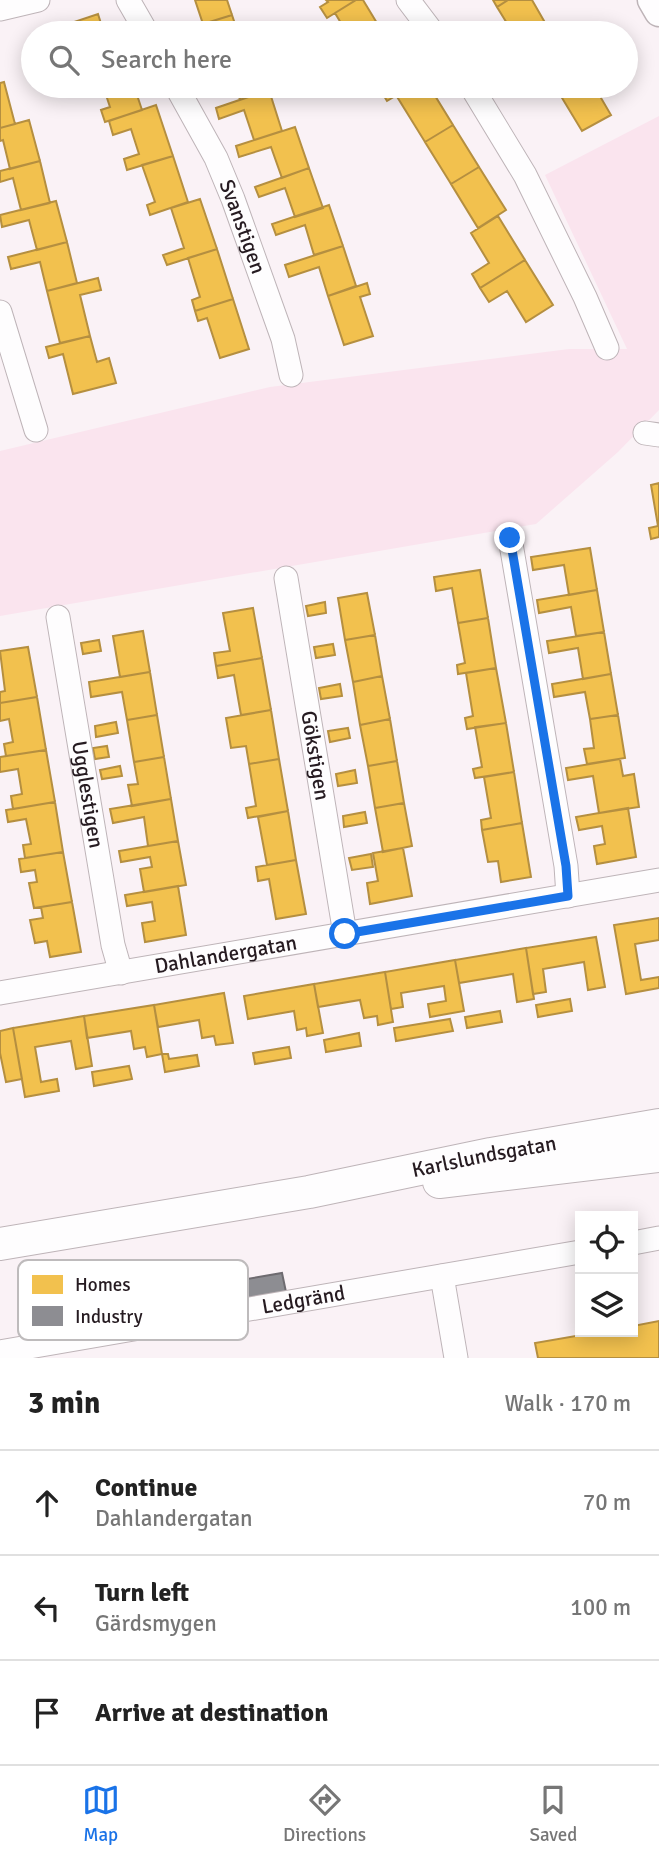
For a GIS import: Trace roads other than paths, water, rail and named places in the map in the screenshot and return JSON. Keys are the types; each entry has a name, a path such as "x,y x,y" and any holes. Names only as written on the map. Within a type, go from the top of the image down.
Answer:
{"main road":[{"name":"Karlslundsgatan","path":"0,1244 309,1192 491,1154 659,1125"},
{"name":"Karlslundsgatan","path":"309,1192 473,1179 659,1156"}],"street":[{"path":"0,9 38,0"},
{"path":"128,0 140,21"},
{"path":"408,0 424,21"},
{"path":"652,0 659,12"},
{"name":"Svanstigen","path":"183,98 216,158 233,198 283,340 291,375"},
{"path":"478,98 524,175 585,297 607,348"},
{"path":"0,312 36,430"},
{"path":"510,538 566,866 568,896"},
{"name":"Gökstigen","path":"286,578 345,934"},
{"name":"Ugglestigen","path":"58,617 113,945 121,973"},
{"name":"Dahlandergatan","path":"0,993 659,880"},
{"path":"638,1242 659,1238"},
{"name":"Ledgränd","path":"248,1309 575,1253"},
{"path":"442,1276 456,1358"},
{"name":"Ledgränd","path":"0,1352 70,1340"}]}
